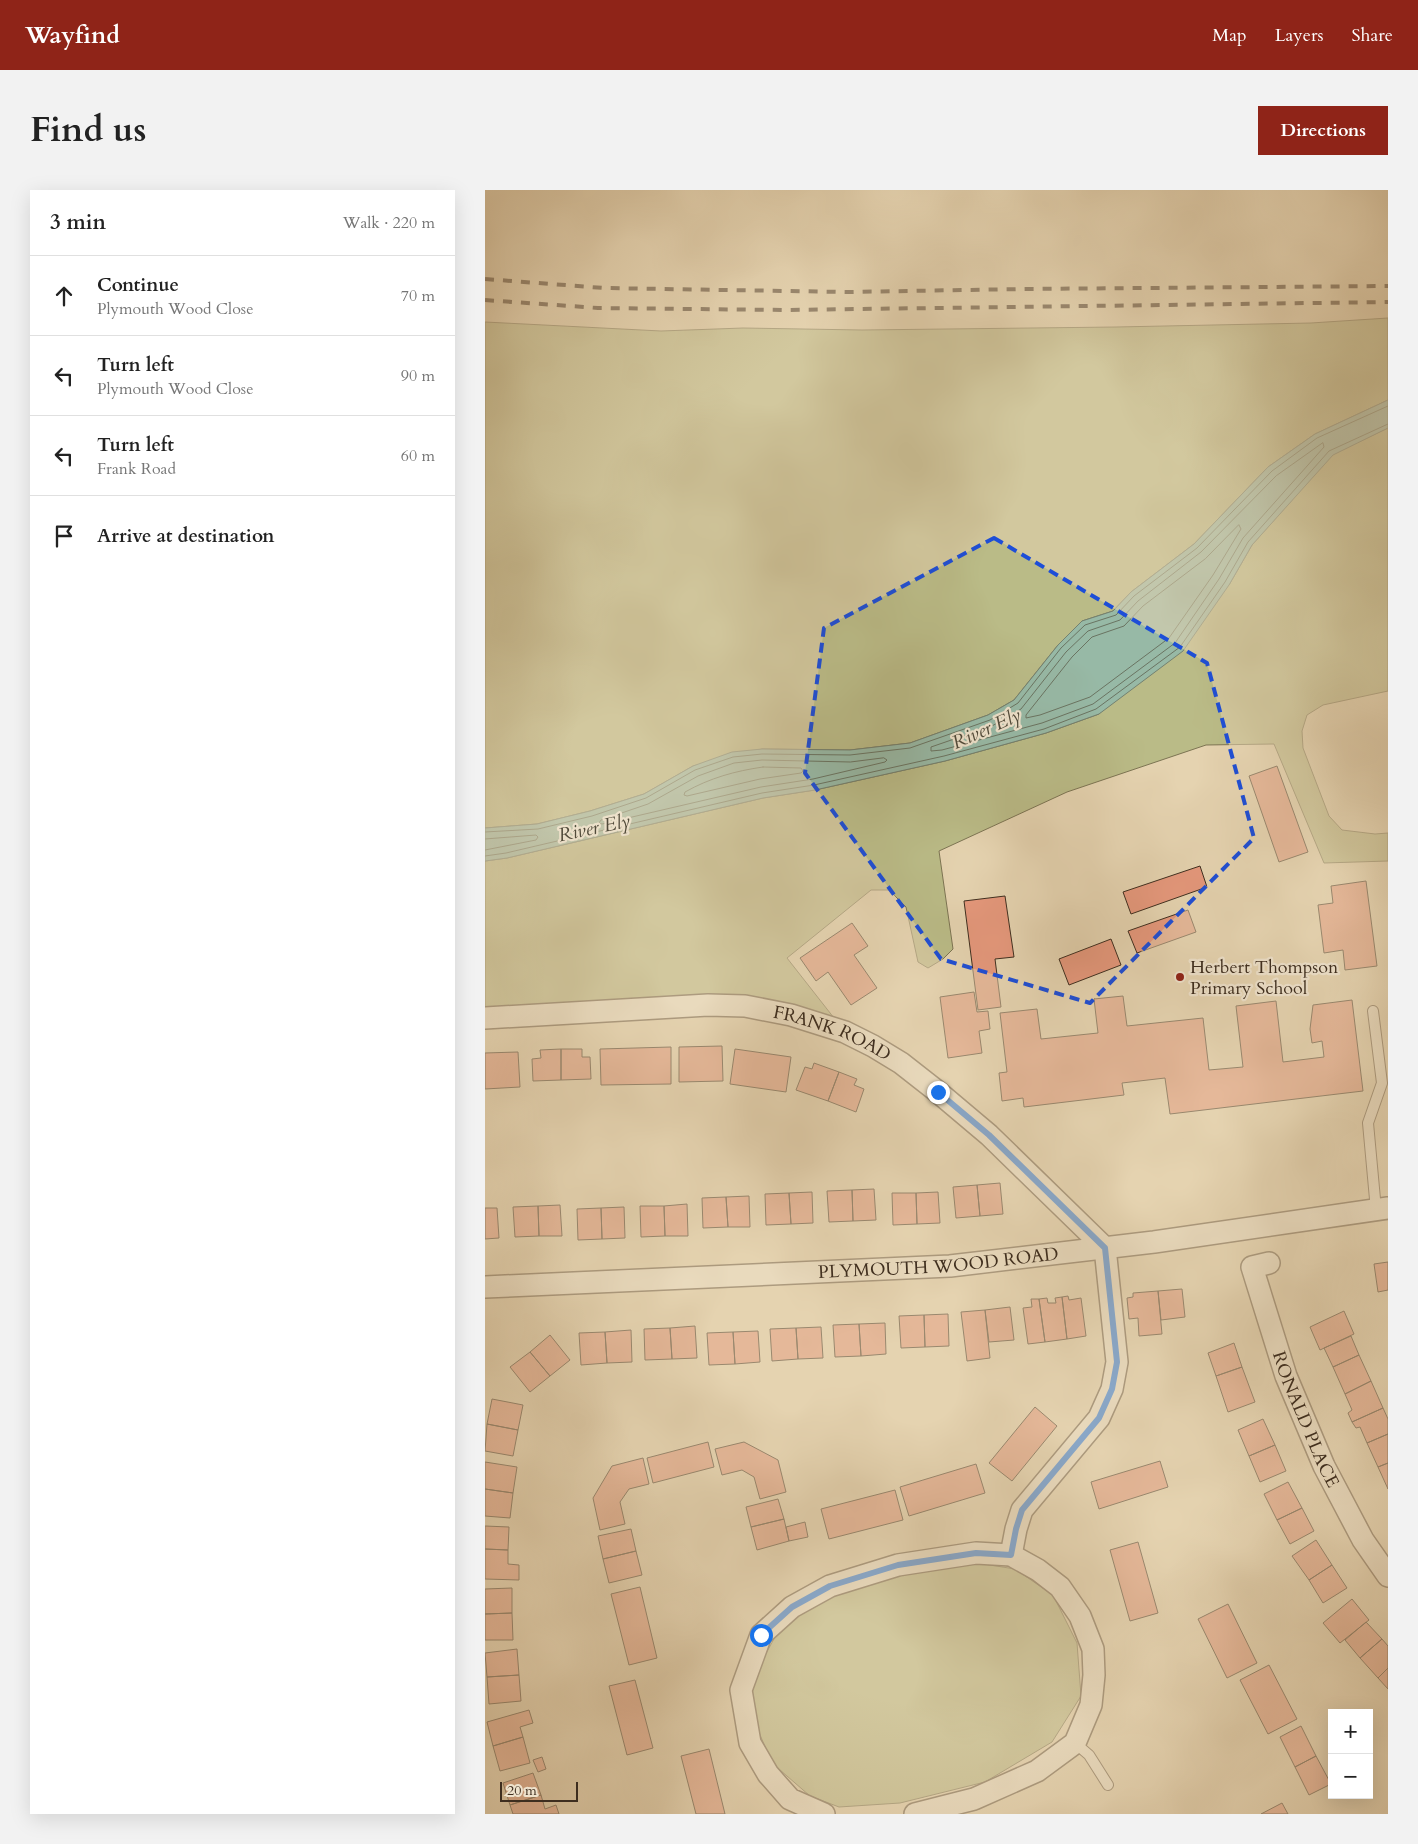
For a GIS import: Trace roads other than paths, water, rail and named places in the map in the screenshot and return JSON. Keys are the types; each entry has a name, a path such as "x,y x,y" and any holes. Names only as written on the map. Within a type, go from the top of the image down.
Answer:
{"street":[{"name":"FRANK ROAD","path":"485,1018 708,1005 736,1006 791,1016 845,1032 873,1046 901,1064 938,1092 989,1135 1105,1248"},
{"name":"PLYMOUTH WOOD ROAD","path":"485,1287 950,1266 1105,1248 1382,1209"},
{"path":"1011,1555 1022,1510 1099,1418 1112,1389 1117,1362 1105,1248"},
{"name":"RONALD PLACE","path":"1269,1263 1252,1267 1286,1376 1324,1466 1363,1540 1388,1576"},
{"path":"823,1814 790,1799 768,1774 750,1743 741,1690 761,1635 792,1607 830,1586 898,1565 976,1553 1011,1555 1039,1570 1060,1587 1080,1616 1093,1649 1094,1675 1091,1705 1075,1743 1037,1771 974,1799 915,1814"}],"lane":[{"path":"1373,1011 1382,1083 1368,1123 1382,1209"},
{"path":"1075,1743 1089,1755 1108,1784"}],"water":[{"name":"River Ely","path":"1388,400 1388,428 1333,455 1252,545 1229,585 1183,651 1099,714 1046,733 945,761 815,790 763,798 507,858 485,861 485,828 537,824 590,811 644,794 693,766 732,752 762,749 850,750 910,743 988,715 1014,700 1058,645 1082,621 1113,611 1131,592 1194,544 1268,467 1315,434"}],"railway":[{"path":"485,279 604,288 848,292 1388,286"},
{"path":"485,300 598,308 785,310 1388,302"}],"place":[{"name":"Herbert Thompson Primary School","path":"1180,977"}]}
